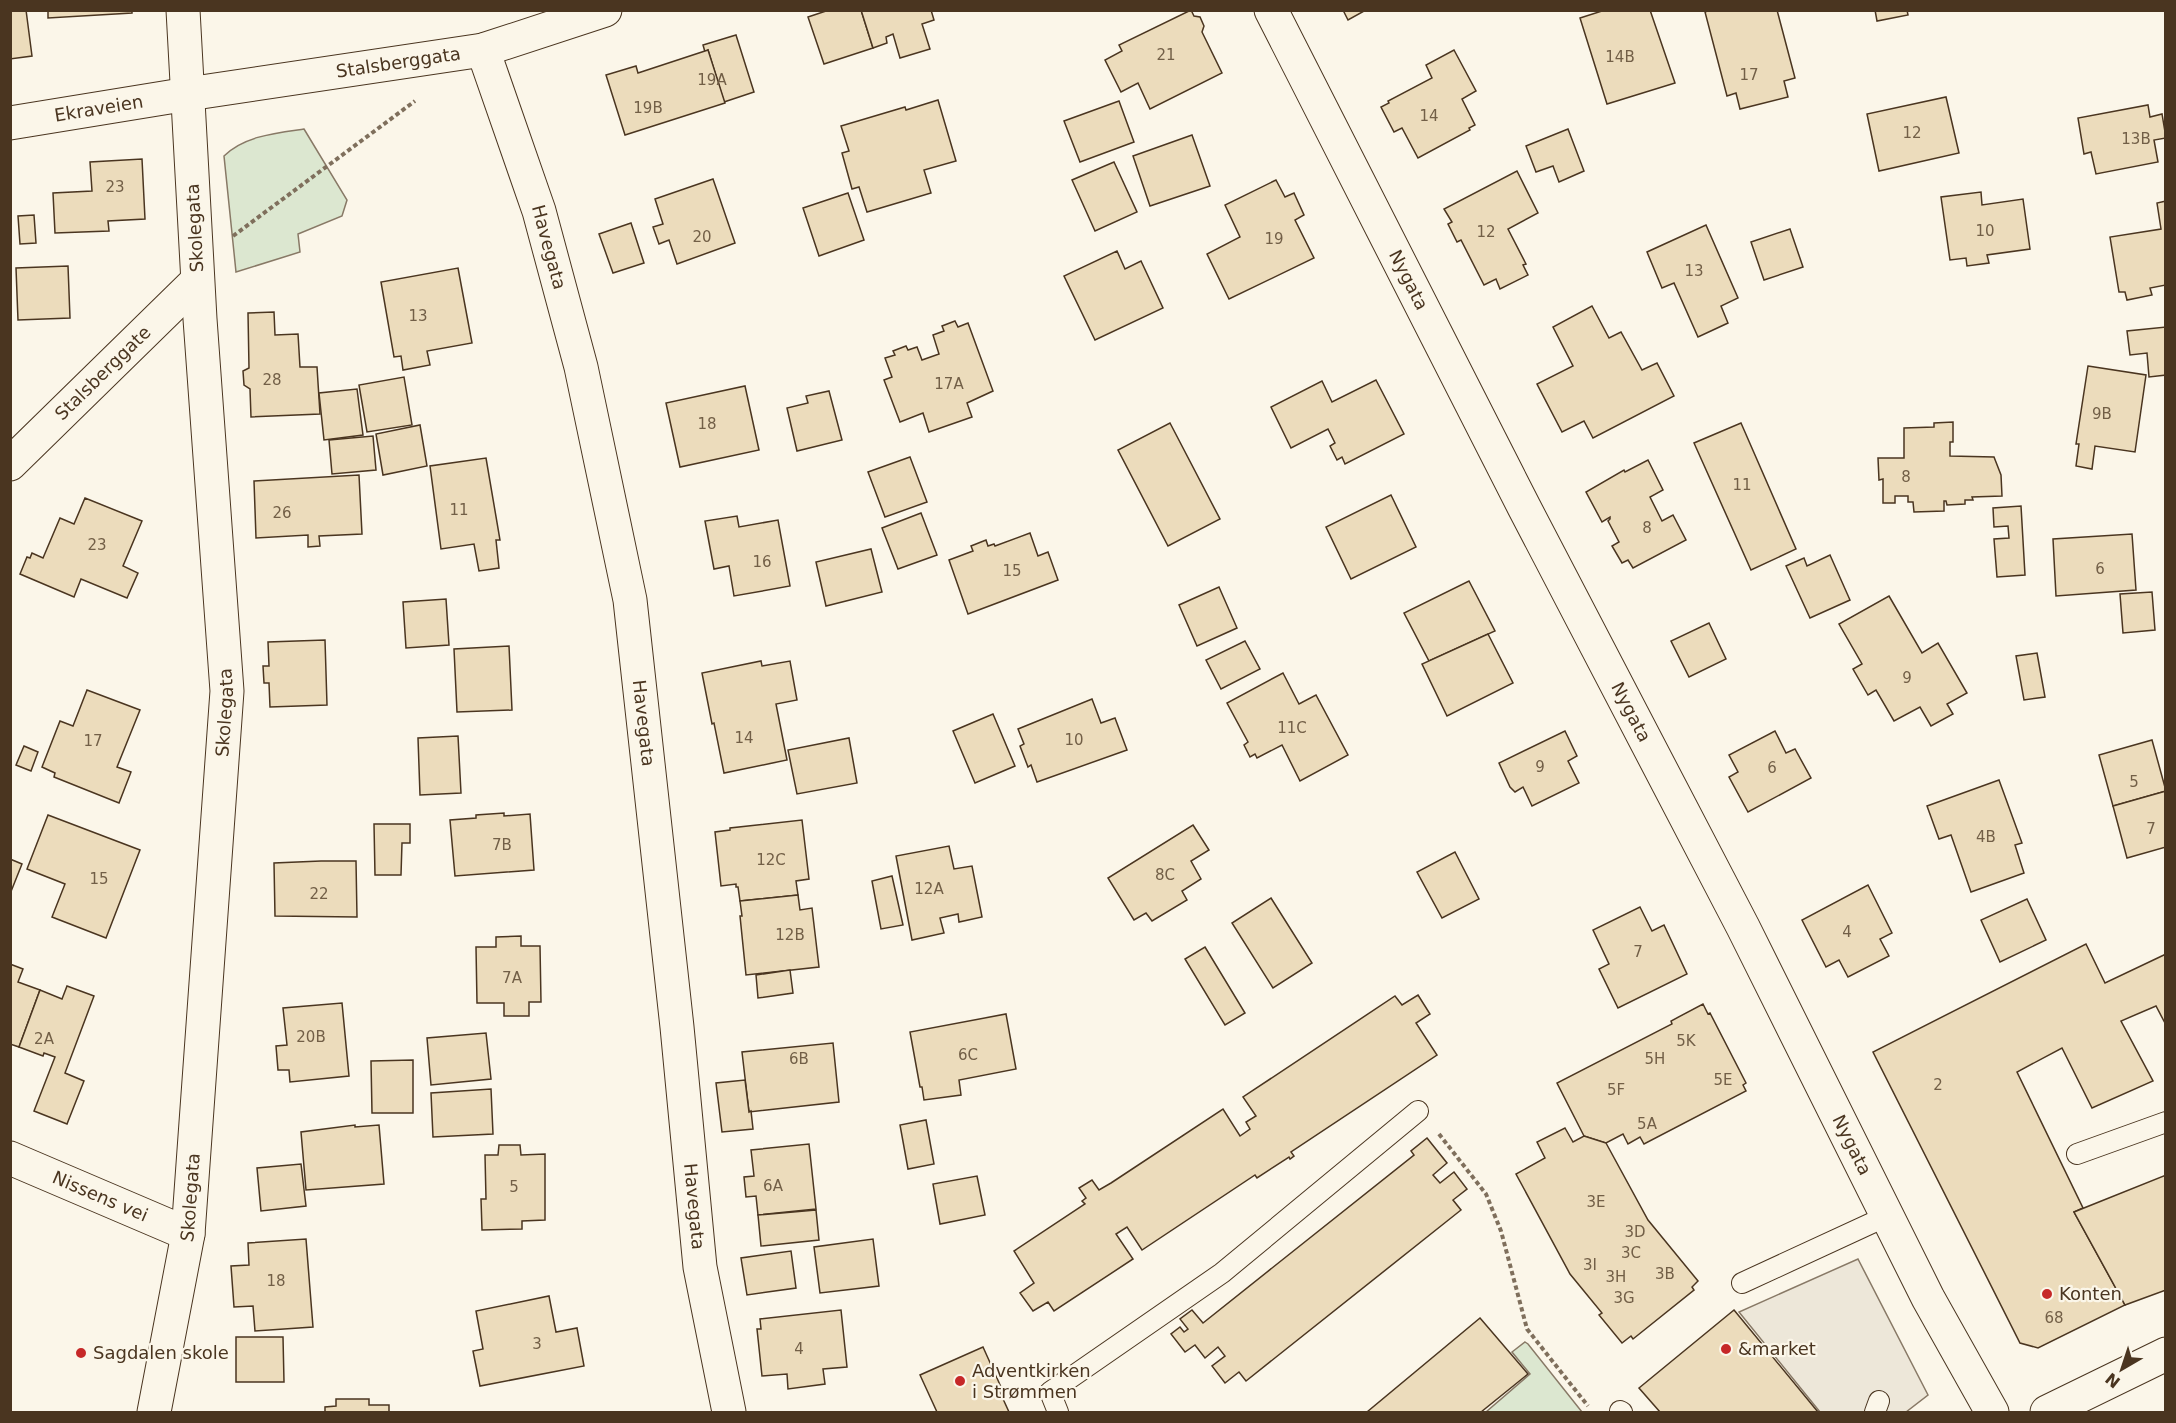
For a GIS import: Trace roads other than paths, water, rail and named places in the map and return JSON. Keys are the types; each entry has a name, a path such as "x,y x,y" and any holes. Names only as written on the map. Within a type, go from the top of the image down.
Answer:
{"street":[{"name":"Skolegata","path":"154,1413 188,1234 227,691 197,281 183,10"},
{"name":"Stalsberggata","path":"188,94 483,50 604,10"},
{"name":"Nygata","path":"1271,10 1524,507 1743,927 1928,1298 1992,1413"},
{"name":"Havegata","path":"483,50 538,211 576,347 599,444 630,600 676,1015 700,1267 729,1413"},
{"name":"Ekraveien","path":"10,123 188,94"},
{"name":"Stalsberggate","path":"10,464 197,281"},
{"name":"Nissens vei","path":"10,1158 188,1234"},
{"path":"2047,1413 2166,1354"}],"lane":[{"path":"1058,1413 1050,1392 1222,1273 1419,1111"},
{"path":"2077,1154 2166,1122"},
{"path":"1742,1283 1887,1216"}],"place":[{"name":"Konten","path":"2047,1294"},
{"name":"&market","path":"1726,1349"},
{"name":"Sagdalen skole","path":"81,1353"},
{"name":"Adventkirken i Strømmen","path":"960,1381"}]}
